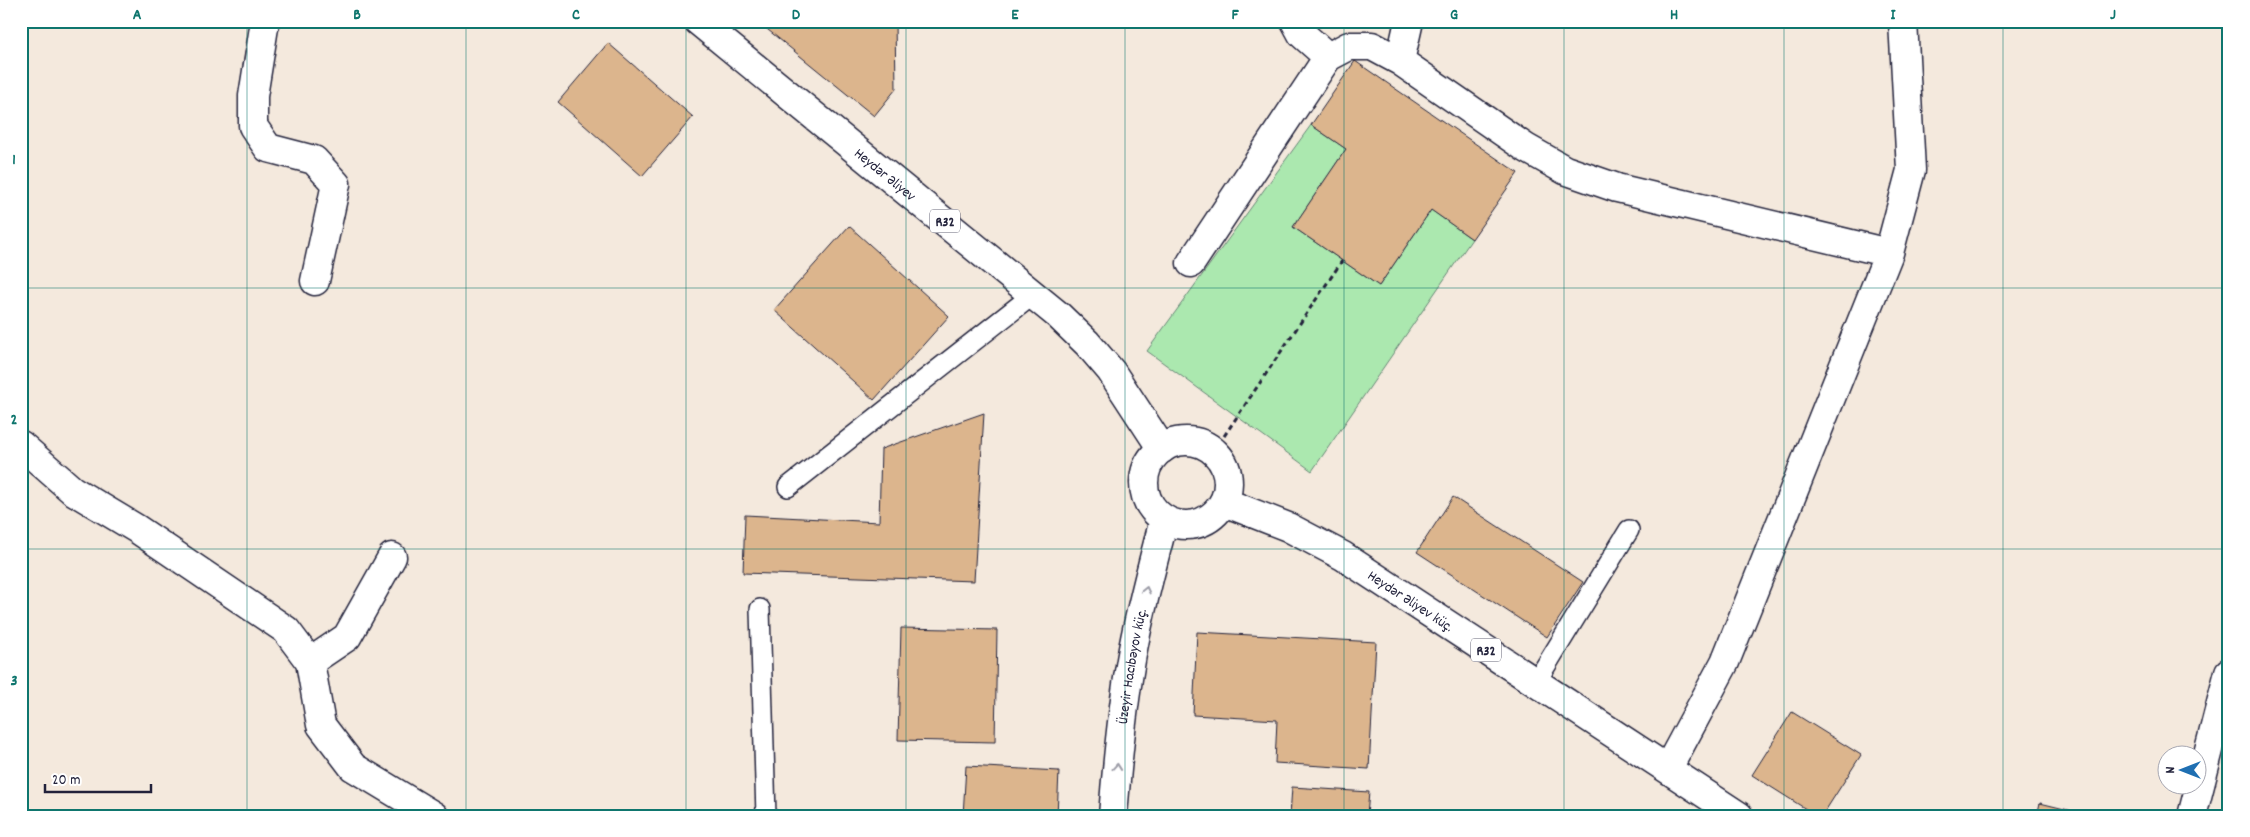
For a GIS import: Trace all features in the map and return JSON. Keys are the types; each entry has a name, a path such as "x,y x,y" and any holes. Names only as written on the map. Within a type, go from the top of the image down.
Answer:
{"street":[{"path":"265,21 254,96 254,126 268,148 314,160 336,184 315,281"},
{"name":"Heydər Əliyev","path":"698,21 1034,294 1087,343 1110,371 1162,449"},
{"path":"1295,21 1302,34 1328,57"},
{"path":"1400,61 1409,21"},
{"path":"1668,768 1725,662 1889,253 1911,170 1903,21"},
{"path":"1192,263 1328,57 1349,46 1372,46 1400,61 1526,148 1565,170 1617,188 1889,253"},
{"path":"1188,441 1202,444 1214,452 1223,462 1228,475 1228,489 1224,502 1216,513 1204,521 1192,525 1177,524 1164,520 1154,510 1147,498 1144,485 1146,471 1152,458 1162,449 1175,443 1188,441"},
{"path":"21,445 72,490 137,529 286,630 310,662 321,725 353,767 434,816"},
{"name":"Heydər Əliyev küç.","path":"1224,502 1288,527 1320,542 1739,816"},
{"name":"Üzeyir Hacıbəyov küç.","path":"1113,816 1120,732 1131,660 1146,586 1164,520"},
{"path":"310,662 347,637 392,557"},
{"path":"2192,816 2229,672"}],"lane":[{"path":"788,487 1034,294"},
{"path":"1536,682 1628,530"},
{"path":"760,609 766,816"}],"path":[{"path":"1214,452 1342,261"}],"green space":[{"path":"1311,125 1346,149 1293,227 1379,286 1431,210 1472,239 1312,471 1147,351"}],"building":[{"path":"757,21 895,21 896,89 874,116"},
{"path":"608,43 693,117 642,176 558,102"},
{"path":"1355,61 1518,173 1472,239 1431,210 1379,286 1293,227 1346,149 1311,125"},
{"path":"849,226 949,316 874,400 774,310"},
{"path":"984,413 974,581 743,573 745,515 879,522 881,449"},
{"path":"1453,497 1583,582 1547,637 1417,552"},
{"path":"901,628 997,630 995,742 898,740"},
{"path":"1197,632 1376,642 1369,769 1275,763 1277,720 1193,715"},
{"path":"1792,712 1861,755 1822,816 1817,816 1752,775"},
{"path":"966,766 1059,771 1057,816 963,816"},
{"path":"1292,787 1369,792 1367,816 1290,816"},
{"path":"2040,803 2093,816 2037,816"}]}
